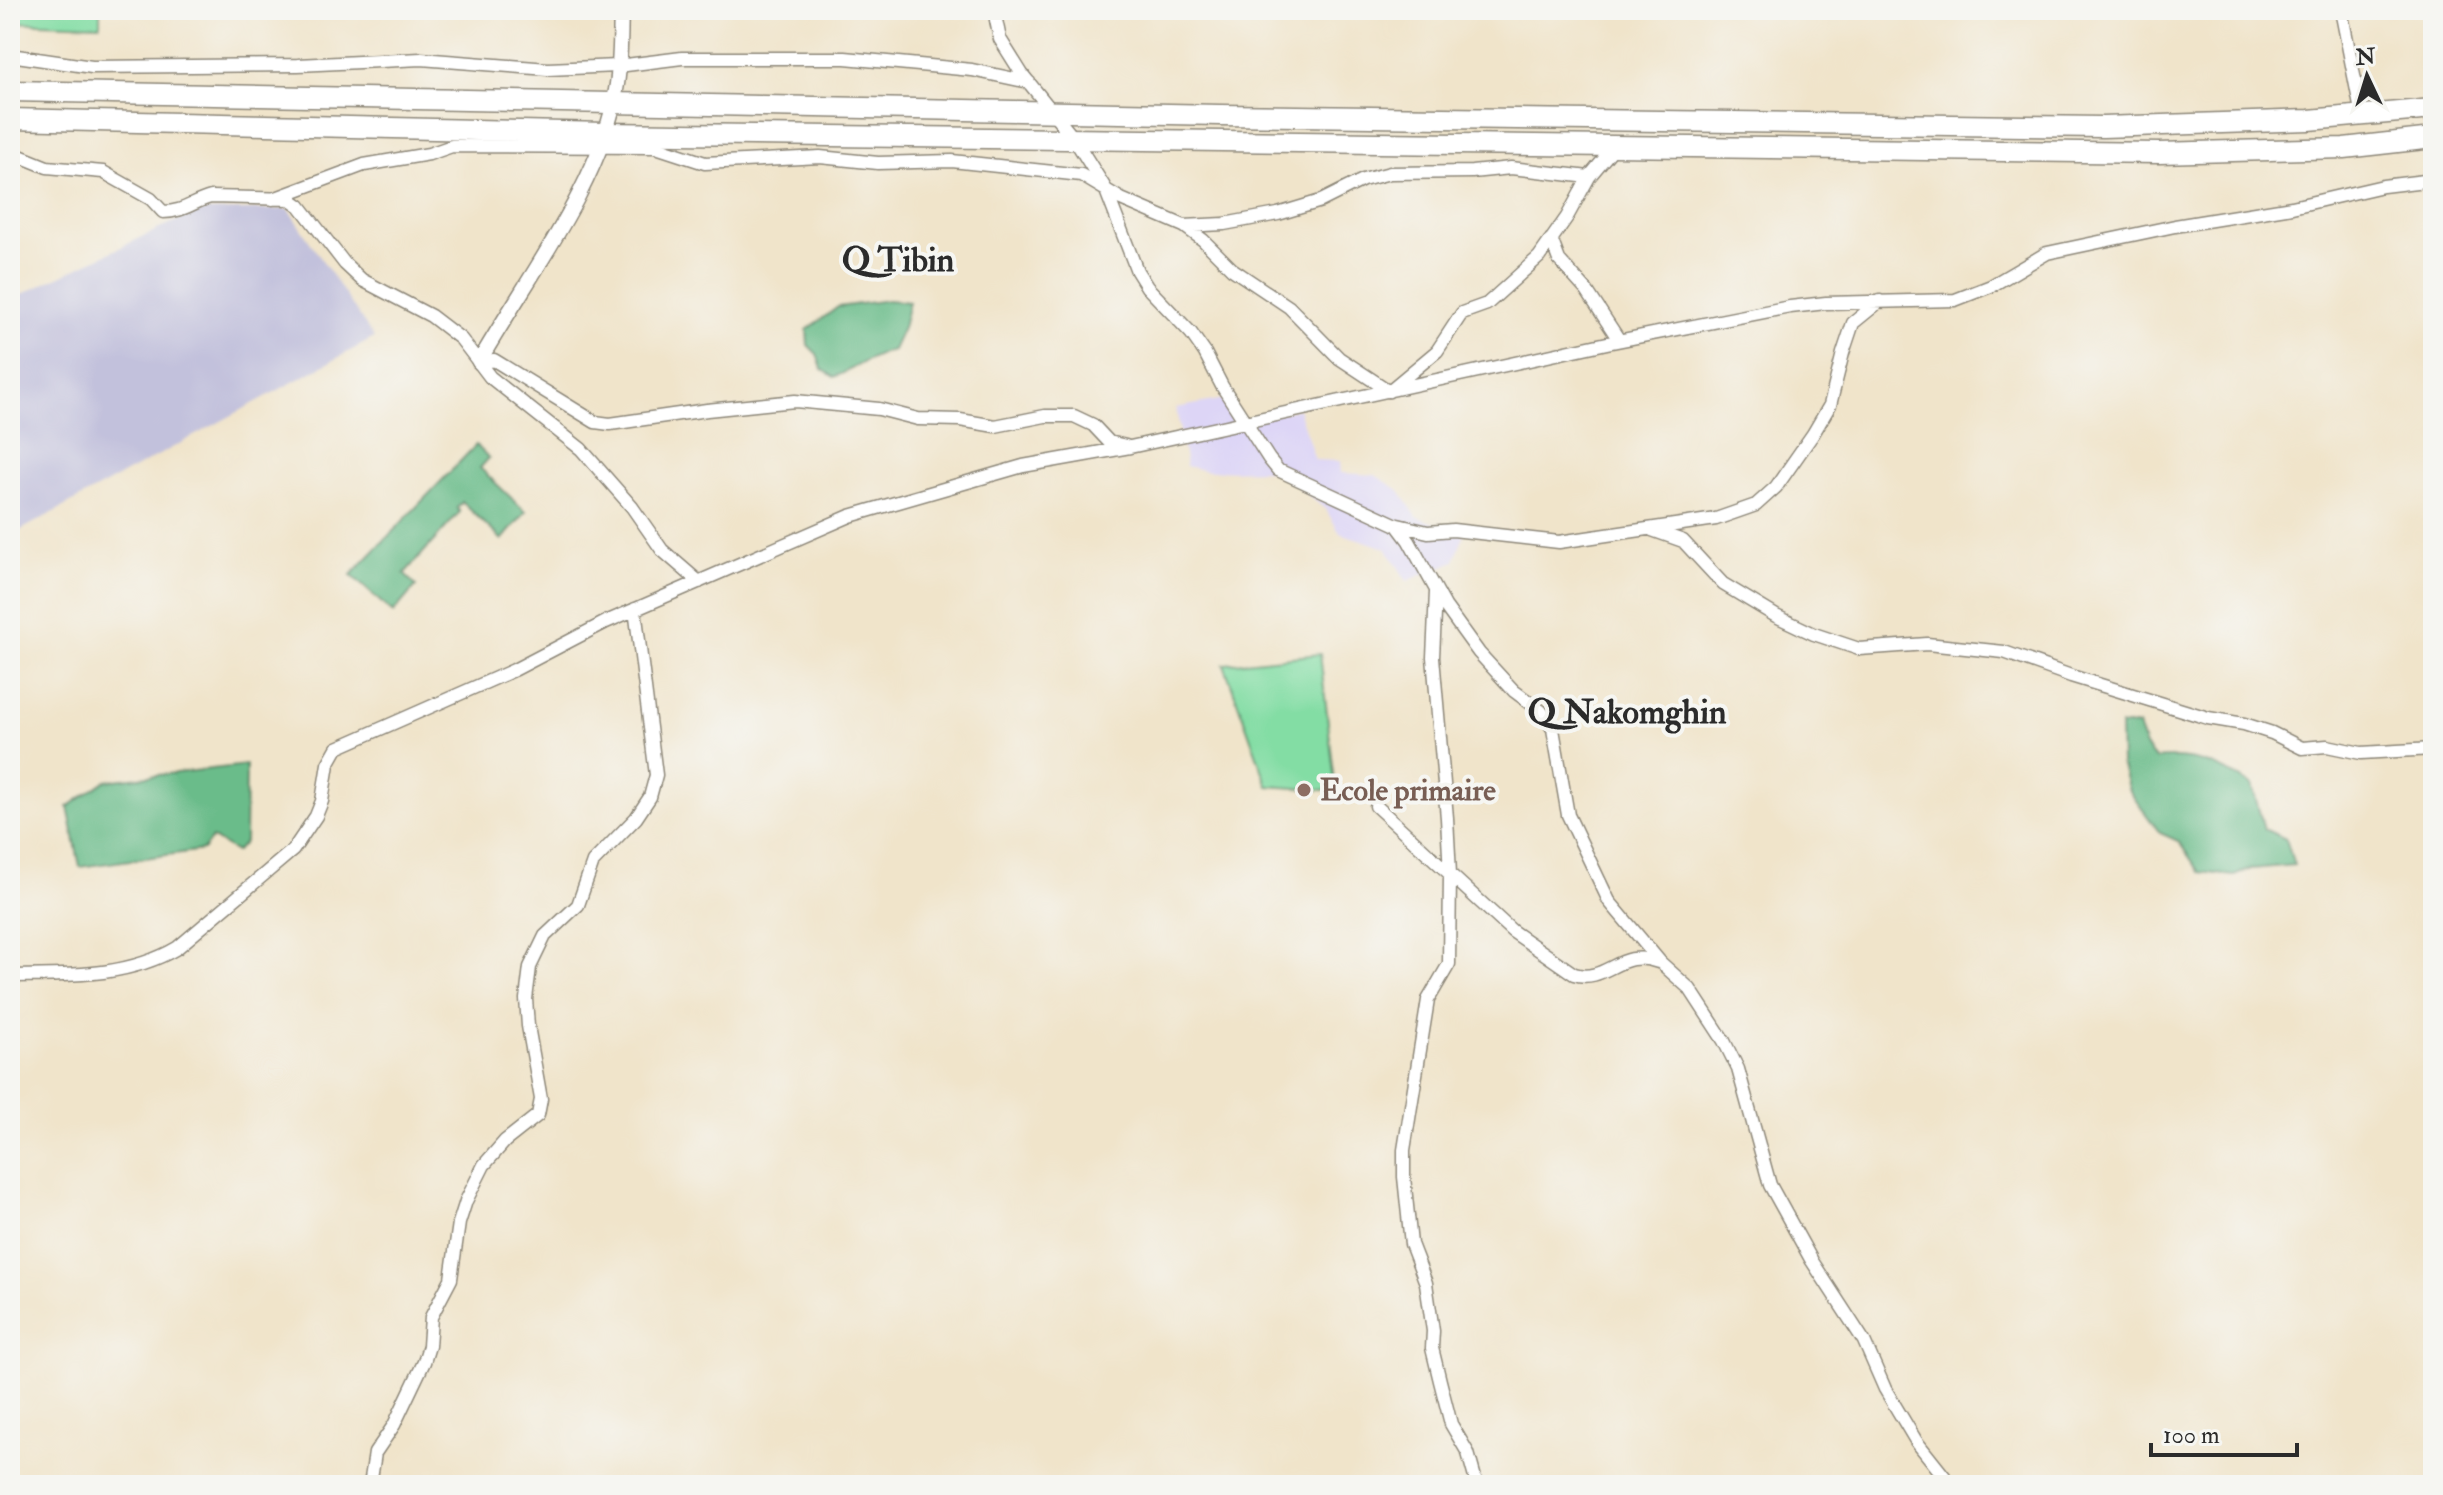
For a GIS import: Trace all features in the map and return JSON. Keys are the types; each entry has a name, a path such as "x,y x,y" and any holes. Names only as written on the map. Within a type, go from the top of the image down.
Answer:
{"highway":[{"path":"10,91 2103,127 2309,120 2433,109"},
{"path":"10,119 602,139 1075,140 2203,153 2344,148 2433,138"}],"street":[{"path":"479,362 569,213 602,139 614,101 621,10"},
{"path":"999,10 996,20 1000,39 1075,140 1105,188 1137,271 1147,287 1191,333 1278,470 1397,525 1428,532 1453,530 1559,542 1716,519 1756,505 1776,487 1813,434 1830,405 1853,323 1880,301"},
{"path":"2341,10 2362,116"},
{"path":"10,55 92,67 298,65 421,59 548,69 618,66 682,58 845,58 972,70 1029,82"},
{"path":"273,199 364,165 429,154 452,146 602,139 656,147 705,163 820,157 878,163 952,161 1062,171 1081,175 1121,199 1184,226 1232,269 1289,307 1339,358 1389,391"},
{"path":"1389,391 1437,351 1462,313 1487,304 1539,257 1567,217 1589,177 1615,146"},
{"path":"10,152 47,167 103,172 151,199 163,212 179,212 211,197 290,199 300,206 345,264 362,280 431,316 461,339 490,377 581,449 632,507 662,550 699,582"},
{"path":"1184,226 1224,224 1278,214 1321,201 1363,180 1390,173 1511,168 1589,177"},
{"path":"10,976 96,974 157,960 177,948 293,850 316,816 322,801 328,764 337,748 514,670 635,609 850,516 1023,466 1130,447 1619,340 1790,307 1826,303 1955,300 1984,290 2047,253 2175,226 2292,207 2383,186 2433,180"},
{"path":"1551,239 1559,260 1587,291 1619,340"},
{"path":"479,362 494,360 595,422 610,424 795,401 879,409 918,419 960,420 995,426 1045,416 1074,416 1093,425 1109,442 1130,447"},
{"path":"1397,525 1445,606 1479,653 1514,691 1541,711 1553,729 1568,815 1609,901 1661,963 1690,989 1724,1041 1738,1069 1770,1185 1812,1261 1864,1341 1885,1389 1908,1428 1951,1485"},
{"path":"1652,530 1683,541 1723,584 1776,616 1814,634 1859,649 1927,644 2004,652 2208,718 2272,733 2302,748 2327,746 2361,753 2433,749"},
{"path":"1436,588 1433,657 1450,874 1449,964 1428,1000 1404,1150 1404,1177 1411,1244 1426,1283 1433,1331 1432,1348 1451,1424 1468,1453 1477,1485"},
{"path":"370,1485 375,1453 394,1425 424,1362 429,1346 431,1317 451,1279 459,1223 466,1201 484,1165 505,1141 538,1115 541,1099 526,999 530,967 545,936 578,905 593,862 636,818 654,784 656,775 635,609"},
{"path":"1376,806 1512,931 1574,974 1585,978 1632,957 1645,956 1661,963"}],"shaded area":[{"path":"288,209 374,338 10,536 10,300 197,211"},
{"path":"1230,398 1245,422 1298,409 1315,460 1340,461 1341,473 1375,475 1399,490 1417,517 1465,531 1455,561 1407,581 1386,548 1340,533 1326,510 1279,470 1207,471 1186,466 1176,408"}],"green space":[{"path":"10,10 100,10 100,25 10,22"},
{"path":"888,300 909,302 903,328 893,350 834,377 822,369 817,354 808,345 807,330 838,307"},
{"path":"476,445 489,458 480,468 526,512 502,540 462,502 457,508 460,512 404,574 416,586 393,613 351,575"},
{"path":"1320,654 1336,791 1268,786 1224,664"},
{"path":"2120,726 2138,726 2145,747 2155,759 2182,758 2206,763 2252,785 2264,829 2286,839 2294,865 2251,869 2234,876 2200,872 2178,841 2160,833 2129,791 2121,763"},
{"path":"246,765 245,842 236,852 212,838 203,850 80,867 68,807 105,781"}],"place":[{"name":"Ecole primaire","path":"1304,790"}],"district":[{"name":"Q Tibin","path":"898,259"},
{"name":"Q Nakomghin","path":"1627,711"}]}
